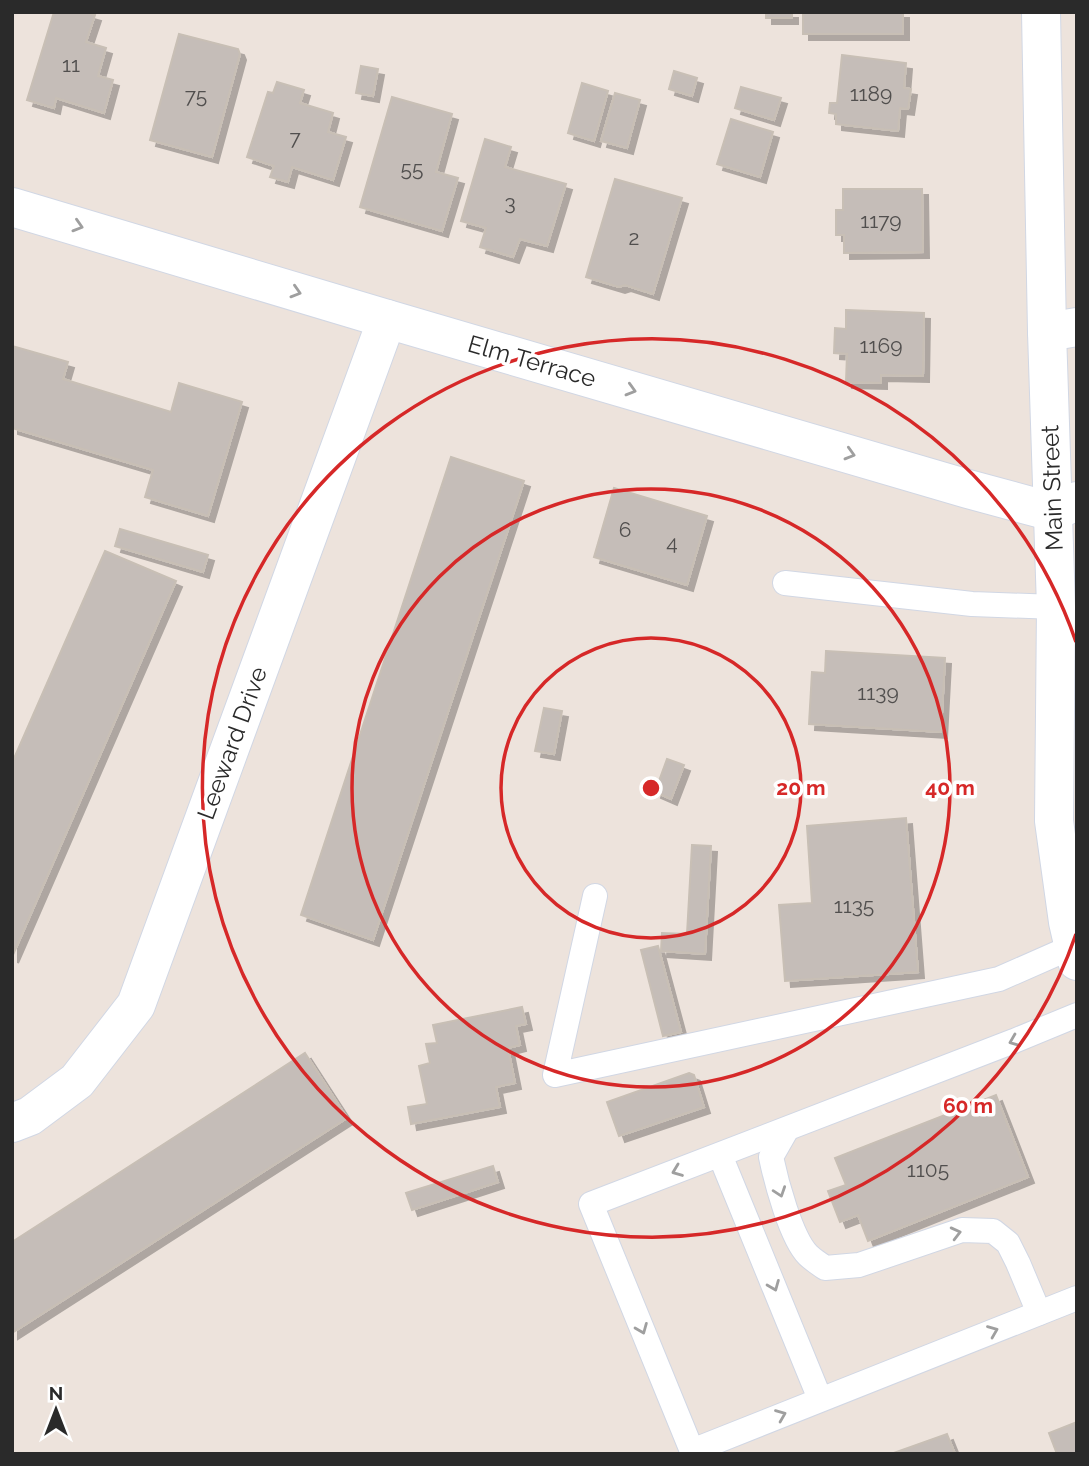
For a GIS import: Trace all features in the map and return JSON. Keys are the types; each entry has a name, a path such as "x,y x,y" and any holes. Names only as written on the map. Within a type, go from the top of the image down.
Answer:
{"street":[{"name":"Main Street","path":"1041,12 1062,330 1065,507 1056,607 1054,821 1075,954"},
{"name":"Elm Terrace","path":"12,207 968,489 1065,507"},
{"name":"Leeward Drive","path":"12,1123 30,1116 77,1081 136,1005 387,319"}],"lane":[{"path":"785,583 972,604 1056,607"},
{"path":"595,896 555,1075 999,979 1075,954"},
{"path":"1077,1015 591,1204 692,1451 1077,1298"},
{"path":"787,1129 771,1157 776,1182 793,1230 806,1254 825,1268 859,1265 962,1230 992,1231 1008,1243 1039,1313"},
{"path":"720,1155 820,1399"}],"building":[{"path":"54,12 84,12 95,15 86,42 106,48 98,76 113,80 104,113 56,98 54,108 27,100"},
{"path":"766,12 792,12 792,18 766,18"},
{"path":"803,12 903,12 903,34 803,34"},
{"path":"179,34 238,49 240,54 212,157 150,140"},
{"path":"842,55 906,63 904,88 911,89 908,109 900,108 898,131 836,124 836,114 829,113 830,103 837,103"},
{"path":"361,66 378,69 373,96 356,93"},
{"path":"674,71 697,78 692,96 669,89"},
{"path":"277,82 304,90 300,103 333,113 328,132 346,137 333,180 292,167 288,182 270,177 274,166 247,157 268,92 273,93"},
{"path":"582,83 608,91 594,141 568,133"},
{"path":"741,87 781,98 774,120 735,108"},
{"path":"615,93 640,100 627,148 601,141"},
{"path":"392,97 452,114 436,172 458,178 442,231 360,207"},
{"path":"731,119 773,132 760,177 717,164"},
{"path":"485,139 511,147 505,167 566,184 547,246 520,239 513,257 480,247 486,228 461,221"},
{"path":"615,179 682,198 653,294 586,277"},
{"path":"843,189 922,189 923,252 844,253 844,235 836,235 836,210 843,210"},
{"path":"846,310 924,313 923,376 881,375 881,383 846,382 847,354 834,353 835,328 846,329"},
{"path":"12,346 68,362 63,379 171,412 179,383 242,402 208,516 145,497 153,470 12,428"},
{"path":"451,457 524,481 373,940 301,915"},
{"path":"614,488 707,516 687,585 594,557"},
{"path":"120,529 208,555 203,572 115,546"},
{"path":"105,551 176,581 12,957 12,763"},
{"path":"826,651 945,658 941,732 809,724 812,672 825,673"},
{"path":"544,708 562,711 554,754 535,751"},
{"path":"667,759 684,765 671,799 655,792"},
{"path":"906,818 918,972 785,981 779,905 812,903 807,826"},
{"path":"692,845 711,846 705,954 661,951 662,933 687,934"},
{"path":"658,946 681,1032 663,1036 641,950"},
{"path":"522,1007 526,1024 516,1026 520,1045 508,1048 515,1083 496,1087 500,1107 411,1124 408,1107 427,1104 419,1066 430,1063 426,1044 437,1043 433,1025"},
{"path":"305,1053 347,1118 12,1333 12,1242"},
{"path":"689,1073 694,1075 704,1107 619,1136 607,1102"},
{"path":"996,1095 1028,1177 868,1241 858,1215 840,1222 828,1191 846,1185 835,1158"},
{"path":"493,1166 498,1182 412,1210 406,1193"},
{"path":"1077,1422 1077,1454 1057,1454 1049,1433"},
{"path":"947,1434 955,1454 891,1454"}]}
